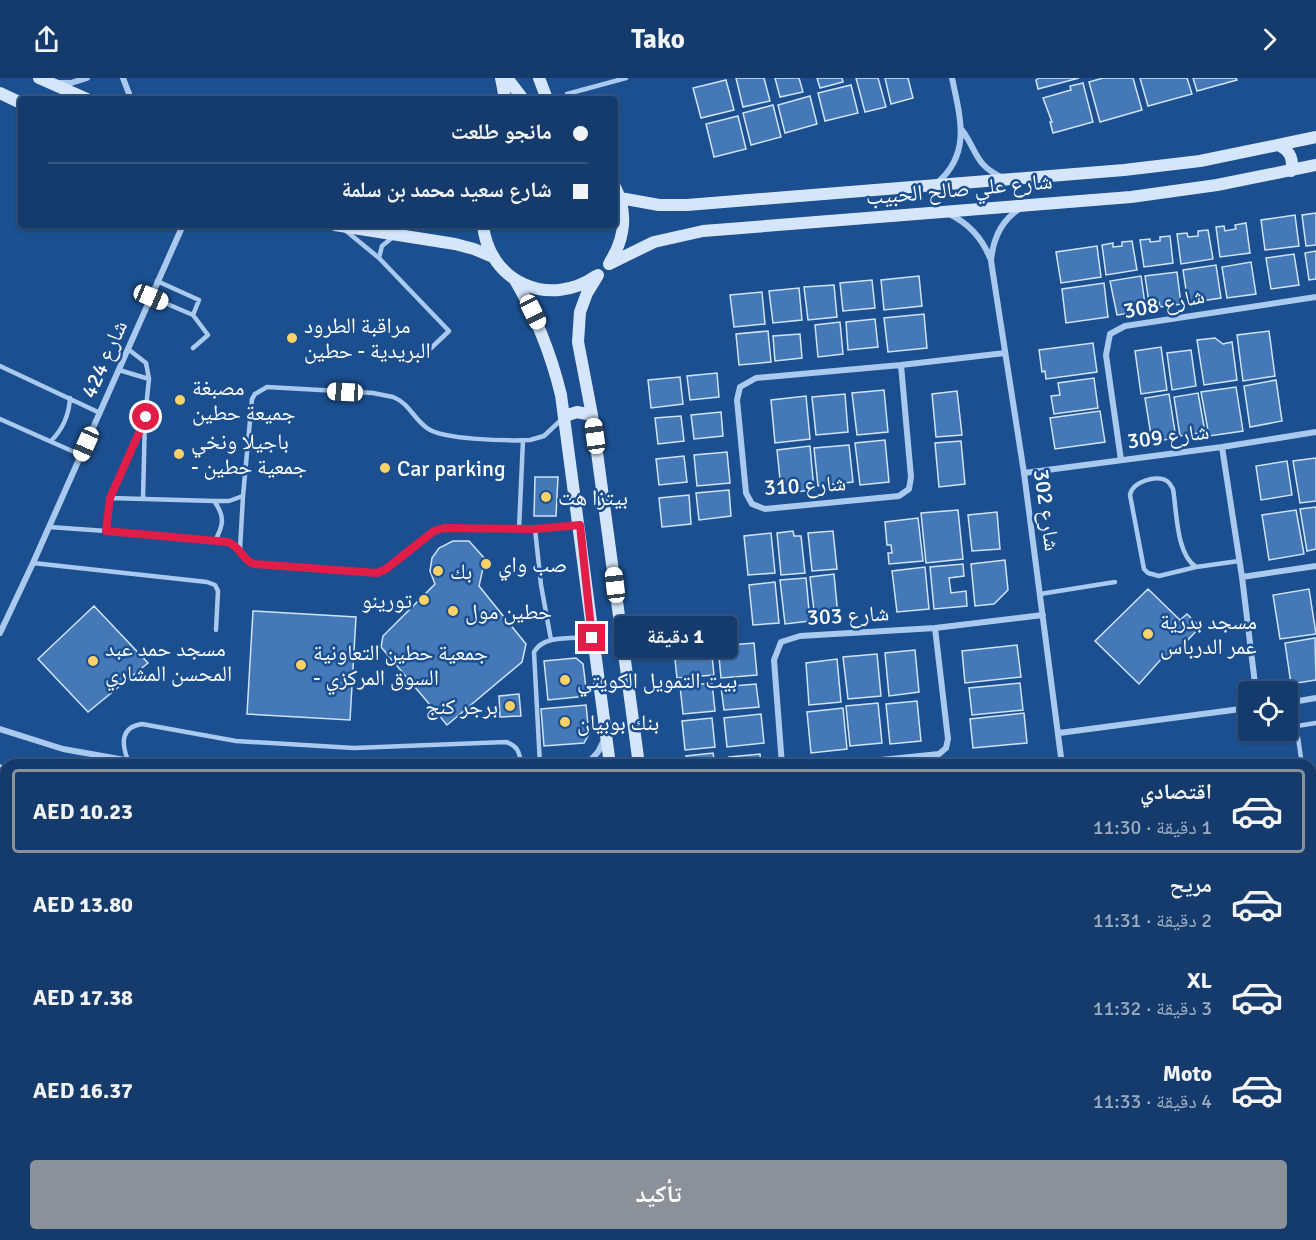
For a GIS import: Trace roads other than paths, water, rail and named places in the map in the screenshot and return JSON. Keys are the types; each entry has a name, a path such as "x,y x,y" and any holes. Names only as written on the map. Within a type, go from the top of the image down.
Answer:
{"street":[{"path":"45,80 71,83 87,78"},
{"path":"123,78 129,96"},
{"path":"501,78 504,96"},
{"path":"507,78 521,96"},
{"path":"952,78 962,129 975,156 990,171 1008,181"},
{"path":"45,80 80,96"},
{"path":"540,81 542,96"},
{"path":"540,81 546,96"},
{"path":"0,93 18,102"},
{"path":"934,185 950,169 956,158 962,129"},
{"name":"شارع علي صالح الحبيب","path":"618,192 646,203 673,205 1008,181 1188,162 1280,146 1316,137"},
{"path":"1280,146 1286,149 1292,159 1291,171"},
{"name":"شارع علي صالح الحبيب","path":"609,264 654,242 686,233 1170,192 1316,165"},
{"path":"484,228 493,257 503,270 515,279 536,288 557,291 579,286 598,275 609,264 616,252 623,233 624,221 618,192"},
{"name":"شارع 302","path":"1024,206 1010,216 999,230 991,261 1024,473 1061,759"},
{"name":"شارع 302","path":"945,212 956,217 976,234 991,261"},
{"name":"شارع 424","path":"0,633 183,228"},
{"path":"371,228 397,235 455,244 493,257"},
{"path":"598,275 583,302 578,332 592,415 638,759"},
{"path":"515,279 538,324 561,394 609,759"},
{"name":"شارع 308","path":"1121,460 1106,355 1110,334 1125,326 1316,297"},
{"name":"شارع 310","path":"901,365 911,477 909,489 899,496 765,509 752,504 746,493 737,400 740,387 756,378 1005,353"},
{"path":"565,416 577,411 592,415"},
{"name":"شارع 309","path":"1024,473 1316,432"},
{"path":"1222,447 1242,577 1255,681"},
{"path":"1242,577 1316,566"},
{"name":"شارع 303","path":"782,759 774,660 781,642 800,636 935,628 1043,615"},
{"path":"890,759 939,754 946,748 948,739 935,628"},
{"path":"1298,701 1316,698"},
{"path":"1059,733 1238,709"},
{"path":"0,729 63,749 122,759"},
{"path":"592,759 598,752 606,734"}],"lane":[{"path":"567,94 626,78"},
{"path":"341,228 379,258 449,331 428,351"},
{"path":"379,258 379,252 386,241 397,235"},
{"path":"157,282 199,300 193,315"},
{"path":"151,297 193,315 208,335 193,348"},
{"path":"128,350 146,363 149,379 143,499"},
{"path":"0,366 100,413"},
{"path":"119,370 149,379"},
{"path":"240,550 252,399 255,394 267,387 373,393 393,397 403,400 427,428 447,436 523,440 544,436 565,416"},
{"path":"51,441 61,431 70,410 70,398"},
{"path":"106,531 110,498 146,417"},
{"path":"0,419 81,455"},
{"path":"519,529 523,440"},
{"path":"1196,567 1189,563 1183,552 1173,489 1169,482 1162,479 1138,482 1133,486 1130,495 1144,569 1148,573 1159,576 1196,567 1239,561"},
{"path":"110,498 229,501 243,496"},
{"path":"214,501 221,510 223,519 215,541"},
{"path":"49,527 215,541 233,544 244,557 254,564 377,573 386,569 434,531 459,527 535,529 580,525"},
{"path":"535,529 541,585 551,640"},
{"path":"33,563 207,582 215,585 218,591 216,630"},
{"path":"1040,594 1115,582"},
{"path":"540,759 534,657 539,645 551,640 592,638"},
{"path":"1298,726 1316,723"},
{"path":"128,759 123,741 126,732 130,727 142,724 237,741 354,748 506,742 514,745 520,759"},
{"path":"1298,734 1301,759"}],"place":[{"name":"مراقبة الطرود البريدية - حطين","path":"292,338"},
{"name":"مصبغة جميعة حطين","path":"180,400"},
{"name":"باجيلا ونخي - جمعية حطين","path":"179,454"},
{"name":"Car parking","path":"385,468"},
{"name":"بيتزا هت","path":"546,497"},
{"name":"صب واي","path":"486,564"},
{"name":"بك","path":"438,571"},
{"name":"تورينو","path":"424,600"},
{"name":"حطين مول","path":"453,611"},
{"name":"مسجد بدرية عمر الدرباس","path":"1148,634"},
{"name":"مسجد حمد عبد المحسن المشاري","path":"93,661"},
{"name":"جمعية حطين التعاونية - السوق المركزي","path":"301,665"},
{"name":"بيت التمويل الكويتي","path":"565,680"},
{"name":"برجر كنج","path":"510,706"},
{"name":"بنك بوبيان","path":"565,722"}]}
